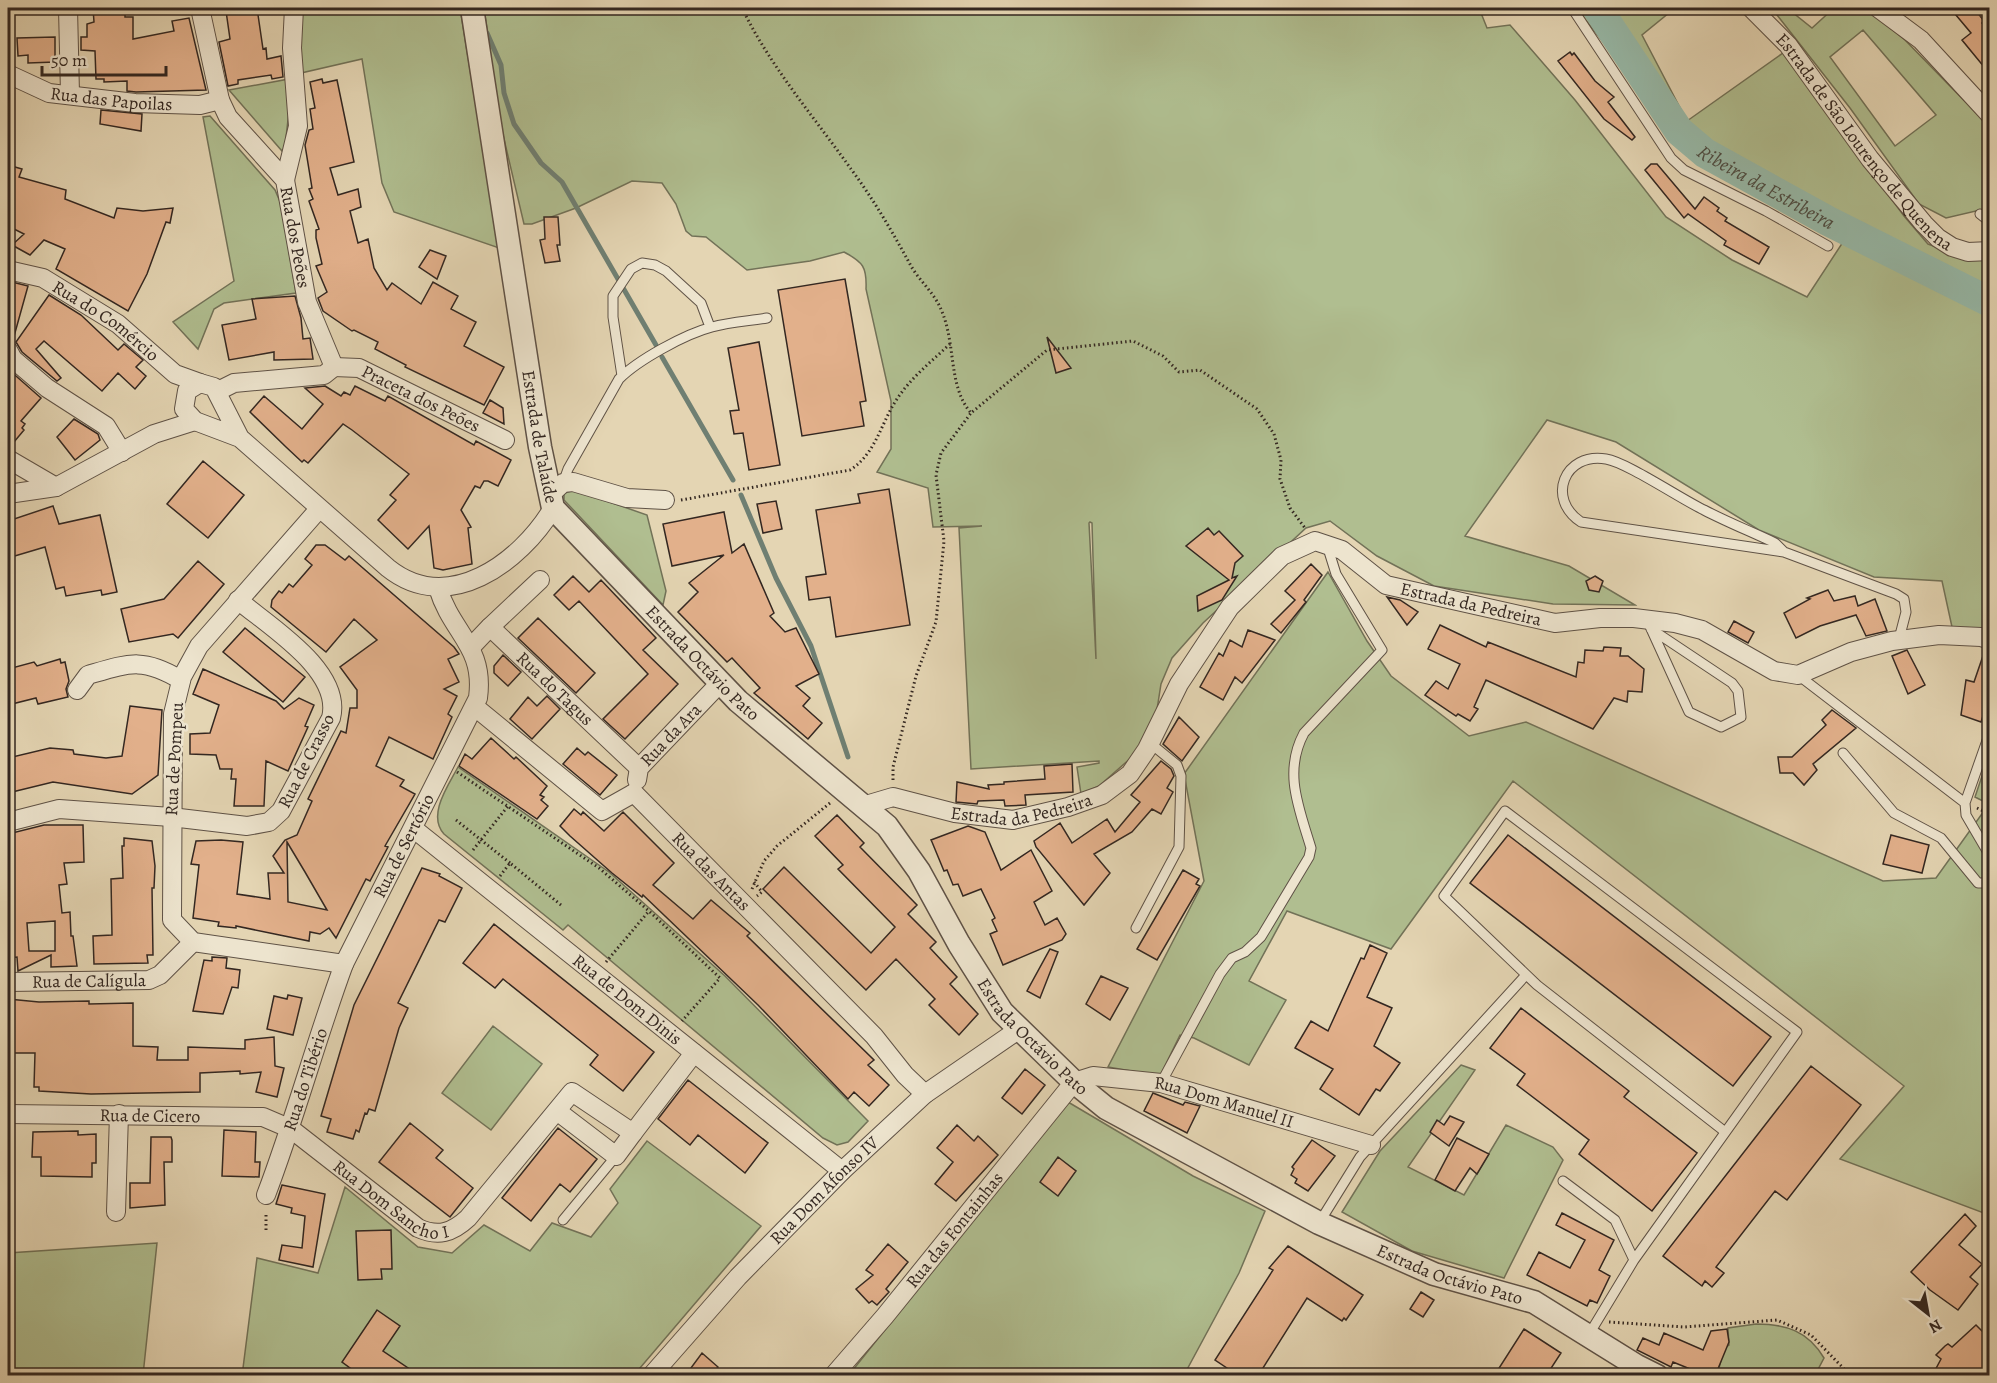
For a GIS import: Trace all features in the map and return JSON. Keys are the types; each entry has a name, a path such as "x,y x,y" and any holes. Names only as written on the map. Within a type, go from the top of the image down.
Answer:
{"street":[{"path":"68,8 70,94"},
{"name":"Rua dos Peões","path":"200,8 220,100 228,117 285,180 307,302 334,367"},
{"path":"285,180 298,126 292,48 294,8"},
{"name":"Estrada de Talaíde","path":"198,421 240,438 401,578 416,584 438,588 463,584 499,565 531,539 555,496 472,8"},
{"name":"Estrada de São Lourenço de Quenena","path":"1751,8 1788,45 1870,159 1924,224 1938,238 1952,247 1968,252 1989,251"},
{"path":"1878,8 1921,40 1989,115"},
{"path":"1986,8 1989,12"},
{"name":"Rua das Papoilas","path":"8,74 49,93 135,103 200,105 220,100"},
{"name":"Rua do Comércio","path":"8,270 43,278 118,324 175,374 200,383"},
{"path":"8,350 14,359 47,388 106,426 123,452"},
{"path":"220,397 234,383 324,375 334,367"},
{"name":"Praceta dos Peões","path":"334,367 359,368 505,440"},
{"path":"8,494 56,487 154,434 213,419 221,409 220,397 210,384 200,383 187,391 183,403 186,414 198,421"},
{"name":"Estrada de Talaíde","path":"220,397 240,438"},
{"path":"8,459 56,487"},
{"path":"555,496 573,482 627,498 665,500"},
{"name":"Estrada Octávio Pato","path":"555,496 721,682 777,736 866,806 901,842 986,988 1018,1030 1106,1108 1319,1223 1434,1274 1534,1302 1592,1329 1657,1376"},
{"name":"Rua de Pompeu","path":"193,942 172,920 173,714 181,681 199,646 320,509"},
{"name":"Estrada da Pedreira","path":"893,797 955,813 1013,820 1068,807 1102,795 1130,774 1150,743 1179,684 1230,607 1282,556 1321,543 1342,550 1386,585 1555,623 1600,618 1702,630 1774,671 1798,675"},
{"path":"471,647 540,580"},
{"name":"Rua de Sertório","path":"344,964 475,707 480,688 479,668 471,647 449,617 438,588"},
{"name":"Rua de Crasso","path":"8,822 59,809 171,817 247,826 269,822 281,812 331,718 332,694 319,671 238,600"},
{"name":"Rua do Tagus","path":"490,627 639,768"},
{"path":"1798,675 1851,652 1899,639 1939,635 1981,637 1989,640"},
{"path":"77,690 88,675 140,663 160,668 181,681"},
{"name":"Rua da Ara","path":"634,793 639,768 721,682"},
{"path":"475,707 602,811 634,793"},
{"name":"Rua das Antas","path":"634,793 874,1036 925,1094"},
{"path":"866,806 893,797"},
{"name":"Rua de Dom Dinis","path":"414,829 842,1171"},
{"path":"193,942 344,964"},
{"name":"Rua de Calígula","path":"8,982 149,980 160,975 193,942"},
{"name":"Rua do Tibério","path":"266,1195 291,1129 317,1038 344,964"},
{"name":"Rua Dom Afonso IV","path":"651,1376 738,1277 842,1171 925,1094 1018,1030"},
{"path":"557,1111 616,1156 694,1053"},
{"name":"Rua Dom Manuel II","path":"1074,1082 1093,1076 1161,1083 1371,1145"},
{"name":"Rua das Fontainhas","path":"833,1376 885,1316 1074,1082"},
{"name":"Rua Dom Sancho I","path":"291,1129 418,1228 442,1233 450,1232 468,1218 572,1092 633,1133"},
{"name":"Rua de Cicero","path":"8,1114 263,1117 291,1129"},
{"path":"116,1212 119,1114"}],"lane":[{"path":"1572,8 1671,158 1684,170 1766,211 1828,246"},
{"path":"1980,214 1989,222"},
{"path":"622,376 613,317 613,296 631,269 642,262 666,271 701,303 710,327"},
{"path":"555,496 568,469 622,376 672,344 710,327 767,318"},
{"path":"1784,552 1775,543 1704,510 1609,459 1587,459 1572,467 1564,478 1563,501 1568,513 1581,522 1784,552 1904,599 1906,612 1899,639"},
{"path":"1161,1083 1220,974 1232,958 1245,952 1261,937 1309,858 1311,848 1294,791 1292,768 1295,748 1304,733 1382,650 1336,574 1321,543"},
{"path":"1649,624 1732,683 1738,692 1741,717 1734,723 1716,726 1689,712 1649,624"},
{"path":"1798,675 1965,803"},
{"path":"1989,732 1965,803 1966,815 1989,856"},
{"path":"1136,928 1179,847 1181,776 1176,765 1150,743"},
{"path":"1843,753 1894,813 1941,838 1971,877 1978,883 1989,883"},
{"path":"1592,1329 1634,1260 1724,1131 1797,1032 1505,811 1444,896 1526,975 1724,1131"},
{"path":"1319,1223 1360,1157 1526,975"},
{"path":"563,1220 616,1156"},
{"path":"1563,1181 1615,1220 1634,1260"}],"path":[{"path":"742,8 783,75 898,239 911,267 939,304 951,343 955,385 961,402 971,413"},
{"path":"893,797 892,767 916,676 936,622 944,541 936,475 941,453 971,413 1047,350 1132,341 1163,356 1179,372 1200,370 1257,409 1274,434 1281,460 1281,479 1290,508 1321,543"},
{"path":"665,500 721,494 850,470 864,461 898,397 913,378 951,343"},
{"path":"464,776 599,868 649,911 720,978 671,1034"},
{"path":"762,892 754,882 764,861 777,846 827,807 842,787"},
{"path":"473,850 508,806"},
{"path":"456,820 561,905"},
{"path":"489,889 510,863"},
{"path":"596,974 649,911"},
{"path":"1592,1329 1634,1322 1684,1328 1777,1320 1810,1335 1851,1376"}],"green space":[{"path":"298,8 460,8 499,248 394,212 382,183 362,59 301,73"},
{"path":"484,8 1479,8 1487,28 1510,25 1575,100 1666,217 1732,260 1807,297 1843,242 1737,184 1663,127 1632,78 1584,18 1579,8 1675,8 1642,35 1687,121 1783,53 1904,216 1928,244 1953,253 1989,260 1989,632 1952,627 1942,581 1874,577 1759,530 1616,442 1547,420 1465,536 1569,566 1635,605 1553,604 1434,586 1377,556 1330,521 1306,528 1203,623 1172,658 1161,684 1155,722 1132,757 1099,786 1081,794 1077,767 1099,763 1099,761 971,769 959,528 982,526 933,527 928,488 877,472 891,449 891,401 866,289 866,275 860,262 844,252 810,261 747,270 706,237 692,236 686,231 676,204 662,183 632,181 576,208 532,224 524,224 500,122","holes":["1089,523 1092,523 1096,659"]},
{"path":"1782,8 1787,8 1812,28 1834,8 1866,8 1905,40 1989,126 1989,208 1946,218 1919,204 1850,108 1777,15","holes":["1863,30 1936,115 1895,146 1830,57"]},
{"path":"289,79 290,101 285,147 282,151 229,90"},
{"path":"210,116 275,190 281,204 296,293 224,303 214,309 198,349 173,322 234,281 203,117"},
{"path":"575,490 647,515 666,591 663,605 564,500 564,493"},
{"path":"1328,572 1367,641 1391,676 1469,736 1526,722 1883,881 1936,878 1989,804 1989,1215 1840,1159 1904,1086 1513,781 1391,949 1287,911 1249,981 1286,1000 1249,1065 1194,1038 1180,1035 1160,1076 1108,1067 1204,881 1184,774"},
{"path":"1989,755 1989,804 1975,797"},
{"path":"458,767 609,872 725,976 868,1121 848,1142 837,1145 823,1138 568,925 563,930 444,834 439,826 438,809"},
{"path":"493,1026 542,1064 491,1130 442,1093"},
{"path":"1461,1065 1475,1070 1408,1167 1464,1195 1506,1125 1553,1147 1563,1160 1504,1278 1412,1251 1342,1212 1380,1151"},
{"path":"1068,1102 1193,1176 1265,1211 1239,1273 1184,1375 848,1376"},
{"path":"647,1141 761,1226 634,1375 242,1376 257,1258 318,1273 345,1187 418,1247 452,1253 484,1225 530,1251 552,1223 591,1237 618,1203 610,1189"},
{"path":"157,1243 143,1375 8,1375 8,1253"},
{"path":"1756,1324 1786,1328 1811,1341 1824,1358 1815,1375 1717,1376 1724,1348 1729,1345 1728,1328"}],"building":[{"path":"93,8 125,8 125,17 133,17 133,39 174,31 172,21 189,18 206,90 136,92 127,91 127,81 104,82 104,79 96,79 95,51 81,50 81,37 87,37 87,24 94,22"},
{"path":"257,8 263,49 266,48 267,59 281,56 283,77 272,79 271,75 238,80 238,84 228,86 219,42 230,39 226,11"},
{"path":"1950,8 1974,8 1984,21 1982,23 1989,32 1989,73 1962,40 1971,33"},
{"path":"55,37 55,62 28,63 28,55 18,56 17,38"},
{"path":"1570,52 1572,55 1574,53 1595,81 1614,97 1608,102 1635,137 1632,140 1604,119 1558,61"},
{"path":"322,79 323,83 337,80 354,162 330,168 338,195 358,189 361,207 350,211 358,243 368,239 374,268 387,290 392,283 421,304 433,282 458,296 451,309 476,322 464,346 504,367 484,405 405,367 406,365 375,349 378,342 352,331 323,311 318,298 327,292 316,266 322,264 316,238 316,230 319,229 309,201 313,199 309,189 312,188 305,145 309,130 313,129 310,109 315,108 310,82"},
{"path":"101,110 142,114 141,131 100,124"},
{"path":"1651,164 1657,164 1695,209 1704,197 1719,208 1717,211 1727,218 1725,221 1769,247 1759,264 1724,245 1726,241 1688,214 1684,218 1645,170"},
{"path":"8,165 22,169 19,177 66,190 65,199 114,218 117,208 143,211 173,208 170,223 166,222 147,274 128,311 56,269 65,249 44,240 30,255 12,245 24,234 8,226"},
{"path":"544,217 558,217 560,245 557,245 560,261 545,263 540,240 545,239"},
{"path":"430,250 446,256 437,279 419,267"},
{"path":"845,279 866,401 860,402 864,426 802,436 778,290"},
{"path":"8,281 28,286 13,340 8,339"},
{"path":"49,295 81,315 118,350 124,344 143,360 136,367 146,376 135,389 118,373 102,391 44,341 36,349 61,378 57,381 22,352 16,342"},
{"path":"295,296 301,318 303,339 310,338 313,359 274,360 274,352 229,360 222,325 256,319 252,299"},
{"path":"1047,337 1071,368 1056,373"},
{"path":"759,342 780,465 749,470 743,433 734,434 730,411 739,410 728,348"},
{"path":"8,369 41,398 21,421 25,424 22,428 24,430 9,448"},
{"path":"325,386 341,396 344,392 350,395 355,386 385,401 388,396 474,445 476,441 511,460 498,486 484,481 480,488 475,486 461,510 471,527 468,528 472,564 443,570 434,568 429,526 408,549 378,520 396,500 390,495 409,474 352,430 343,424 308,463 304,460 302,462 250,412 264,396 302,429 323,404 305,388"},
{"path":"490,400 503,408 504,424 483,413"},
{"path":"74,419 98,434 100,440 75,460 57,437"},
{"path":"203,461 244,495 208,538 167,504"},
{"path":"889,489 910,625 836,637 830,597 809,600 806,577 826,574 816,510 860,503 858,494"},
{"path":"776,501 782,529 763,533 757,504"},
{"path":"53,506 59,524 100,515 117,592 102,595 101,590 66,596 64,587 56,589 45,547 8,558 8,521"},
{"path":"724,512 732,553 744,544 774,613 770,616 785,632 796,628 819,674 796,686 810,698 803,706 822,723 808,739 754,693 760,688 732,658 727,662 678,612 698,592 689,583 724,555 672,566 663,524"},
{"path":"1208,528 1214,535 1219,531 1243,556 1235,563 1232,578 1237,576 1222,600 1198,611 1197,596 1229,580 1186,546"},
{"path":"316,545 325,545 345,560 349,556 454,647 459,654 448,659 459,682 444,689 457,696 448,714 452,717 433,759 389,737 376,766 404,780 400,786 415,794 385,846 388,847 370,881 366,879 336,938 329,928 320,934 310,932 309,941 236,926 236,928 218,926 219,922 193,918 199,865 191,864 196,841 243,842 237,894 270,899 268,873 284,873 273,856 285,840 297,835 312,801 308,799 341,731 346,733 350,708 357,708 357,690 340,667 377,640 354,619 326,652 271,607 272,600 279,591 282,593 289,584 293,587 312,565 305,559","holes":["287,842 327,910 288,902"]},
{"path":"198,561 224,584 178,638 173,634 129,642 121,609 164,599"},
{"path":"1311,564 1322,575 1304,600 1306,602 1281,633 1271,624 1295,600 1285,591"},
{"path":"573,576 589,592 601,580 656,638 643,650 678,684 625,739 603,719 648,674 579,601 569,610 554,595"},
{"path":"1595,576 1603,581 1599,592 1589,590 1586,581"},
{"path":"1828,590 1834,601 1855,596 1858,606 1875,599 1887,631 1866,636 1856,615 1820,626 1796,638 1784,613 1810,599 1807,598"},
{"path":"1387,597 1400,600 1418,612 1407,625"},
{"path":"538,618 595,673 576,693 518,638"},
{"path":"1734,621 1754,632 1748,643 1728,632"},
{"path":"1440,625 1486,647 1488,642 1576,677 1578,662 1584,663 1585,650 1603,651 1604,647 1621,648 1620,656 1628,656 1644,669 1642,692 1628,691 1627,702 1614,698 1593,729 1486,680 1474,707 1478,709 1470,721 1458,714 1456,716 1425,695 1436,681 1448,689 1460,664 1428,649"},
{"path":"245,628 305,677 283,702 223,652"},
{"path":"1248,630 1275,640 1242,683 1235,677 1223,700 1200,687 1219,653 1223,656 1230,640 1242,647"},
{"path":"1907,650 1925,685 1908,694 1892,656"},
{"path":"1985,650 1989,651 1989,697 1981,722 1961,715 1966,680 1974,682"},
{"path":"503,655 521,672 508,686 494,673 494,666"},
{"path":"60,659 61,663 65,662 69,681 66,689 68,697 38,704 36,698 8,705 8,669 34,662 37,666"},
{"path":"203,669 276,701 284,709 299,698 314,705 305,726 308,727 288,771 266,761 264,806 234,806 236,779 231,779 232,769 220,769 216,755 190,754 190,734 210,733 219,705 193,694"},
{"path":"547,696 560,709 532,739 510,719 528,697 537,706"},
{"path":"130,706 162,710 158,775 132,794 53,782 8,793 8,758 50,748 73,750 74,754 106,758 122,756"},
{"path":"1832,710 1856,728 1813,764 1817,770 1804,785 1793,773 1780,773 1778,757 1792,757 1826,725 1822,720"},
{"path":"1179,717 1199,737 1182,761 1163,744"},
{"path":"491,738 514,759 516,757 547,786 540,795 544,797 541,800 548,806 537,819 459,766 465,754 472,759"},
{"path":"577,748 585,755 588,752 617,775 600,795 563,764"},
{"path":"1161,761 1171,769 1174,776 1167,788 1173,792 1161,814 1152,809 1132,832 1094,854 1110,873 1084,905 1036,847 1034,841 1060,823 1072,843 1107,819 1115,832 1140,802 1131,795"},
{"path":"1072,764 1073,792 1025,795 1026,805 1005,806 1004,800 978,801 977,804 956,802 957,782 989,789 988,785 1004,784 1004,782 1045,779 1044,766"},
{"path":"574,809 581,815 583,812 604,831 623,812 674,863 653,885 693,919 711,900 750,933 747,936 874,1060 868,1065 889,1085 869,1106 854,1092 848,1099 758,1005 643,895 642,897 612,873 560,826"},
{"path":"837,815 864,843 860,847 917,905 908,914 936,942 930,948 957,977 950,984 978,1014 959,1035 929,1005 935,999 896,959 866,990 763,889 784,867 871,953 895,927 838,869 843,865 815,836"},
{"path":"44,825 83,825 84,862 64,863 67,884 59,885 62,913 70,912 71,936 73,936 77,966 51,967 51,955 18,971 17,957 8,958 8,834","holes":["55,921 55,951 29,951 27,923"]},
{"path":"968,826 985,832 1001,870 1031,850 1052,891 1034,902 1045,925 1057,918 1066,934 1062,940 1003,965 990,934 997,931 992,920 995,918 981,889 963,896 958,884 953,885 947,870 944,871 931,840"},
{"path":"1508,835 1771,1037 1733,1086 1470,883"},
{"path":"1891,835 1929,845 1922,873 1883,864"},
{"path":"124,838 152,841 155,866 154,888 152,888 153,955 147,955 148,963 94,964 93,936 112,935 111,879 123,878"},
{"path":"422,868 440,874 439,876 462,888 445,922 439,920 398,1003 408,1008 399,1028 375,1111 369,1109 367,1114 365,1113 359,1132 356,1130 353,1139 327,1132 331,1119 321,1116 354,1005"},
{"path":"1183,870 1199,879 1196,884 1200,886 1157,960 1137,949"},
{"path":"494,924 654,1052 623,1091 590,1065 598,1055 503,979 495,988 463,963"},
{"path":"1370,945 1387,953 1367,997 1392,1008 1374,1046 1400,1063 1380,1091 1376,1089 1359,1115 1320,1089 1333,1069 1295,1048 1311,1021 1328,1031 1361,958 1364,959"},
{"path":"1050,949 1058,952 1040,998 1027,991"},
{"path":"212,957 227,958 226,968 240,970 238,988 232,987 223,1014 193,1011 204,960 212,961"},
{"path":"1101,976 1128,988 1110,1020 1086,1004"},
{"path":"288,995 302,998 293,1035 267,1029 274,996 287,999"},
{"path":"8,999 39,1002 89,1001 89,1004 133,1003 133,1046 158,1047 157,1060 188,1060 188,1047 245,1049 245,1040 274,1037 275,1066 284,1068 277,1097 256,1092 261,1072 240,1074 240,1071 200,1073 200,1092 91,1094 39,1091 39,1087 34,1087 35,1053 9,1053"},
{"path":"1521,1008 1629,1091 1624,1097 1697,1153 1652,1211 1579,1154 1589,1140 1517,1085 1525,1074 1490,1048"},
{"path":"1811,1066 1861,1105 1787,1200 1775,1191 1716,1267 1724,1273 1712,1287 1705,1281 1702,1286 1663,1256"},
{"path":"1025,1069 1045,1085 1022,1114 1002,1098"},
{"path":"688,1080 768,1143 745,1173 698,1135 690,1145 658,1119"},
{"path":"1153,1093 1183,1105 1185,1102 1200,1106 1187,1133 1144,1111"},
{"path":"1450,1116 1464,1122 1449,1146 1430,1132 1437,1120 1444,1125"},
{"path":"410,1123 443,1150 436,1158 473,1188 450,1217 379,1162"},
{"path":"957,1125 974,1141 978,1136 998,1155 956,1201 935,1184 953,1162 937,1148"},
{"path":"558,1128 597,1159 570,1192 560,1184 531,1221 502,1198"},
{"path":"224,1130 256,1132 255,1162 260,1162 259,1177 222,1176"},
{"path":"78,1131 78,1135 96,1134 96,1163 92,1163 92,1177 41,1176 41,1157 32,1157 33,1132"},
{"path":"151,1137 171,1137 172,1140 172,1162 164,1162 165,1205 130,1208 130,1183 150,1183"},
{"path":"1457,1138 1489,1154 1477,1174 1470,1168 1455,1191 1435,1180"},
{"path":"1312,1140 1335,1156 1308,1191 1295,1183 1297,1179 1291,1175 1294,1169 1292,1167"},
{"path":"1058,1157 1076,1171 1058,1196 1040,1182"},
{"path":"282,1185 325,1194 313,1267 279,1260 282,1245 302,1248 305,1216 291,1213 292,1208 276,1204"},
{"path":"1562,1213 1614,1240 1599,1270 1610,1276 1597,1303 1590,1300 1587,1306 1527,1275 1539,1252 1570,1268 1585,1240 1556,1225"},
{"path":"1965,1214 1976,1226 1959,1245 1982,1264 1970,1277 1978,1284 1958,1310 1930,1290 1911,1272"},
{"path":"391,1230 392,1269 381,1269 382,1279 358,1280 356,1231"},
{"path":"888,1244 908,1262 886,1289 889,1292 877,1305 872,1301 869,1303 856,1289 873,1275 866,1270"},
{"path":"1288,1246 1363,1295 1346,1320 1344,1318 1342,1321 1307,1298 1258,1376 1239,1376 1215,1360 1273,1270 1269,1268"},
{"path":"1421,1292 1434,1300 1423,1317 1410,1309"},
{"path":"377,1310 400,1326 383,1351 420,1376 361,1376 342,1362"},
{"path":"1976,1325 1989,1338 1989,1364 1978,1376 1932,1376 1941,1359 1936,1355 1948,1344 1952,1347"},
{"path":"1524,1329 1561,1353 1546,1376 1494,1376"},
{"path":"1727,1329 1729,1342 1715,1376 1702,1371 1700,1373 1673,1362 1671,1367 1637,1350 1643,1338 1659,1345 1664,1333 1703,1350 1711,1331"},
{"path":"702,1353 718,1367 711,1376 685,1376"}],"waterway":[{"name":"Ribeira da Estribeira","path":"1597,8 1679,131 1705,153 1828,221 1990,302"},
{"path":"487,33 501,65 504,93 514,124 541,163 562,182 656,345"},
{"path":"662,357 733,480"},
{"path":"741,495 776,578 811,646 848,757"}]}
